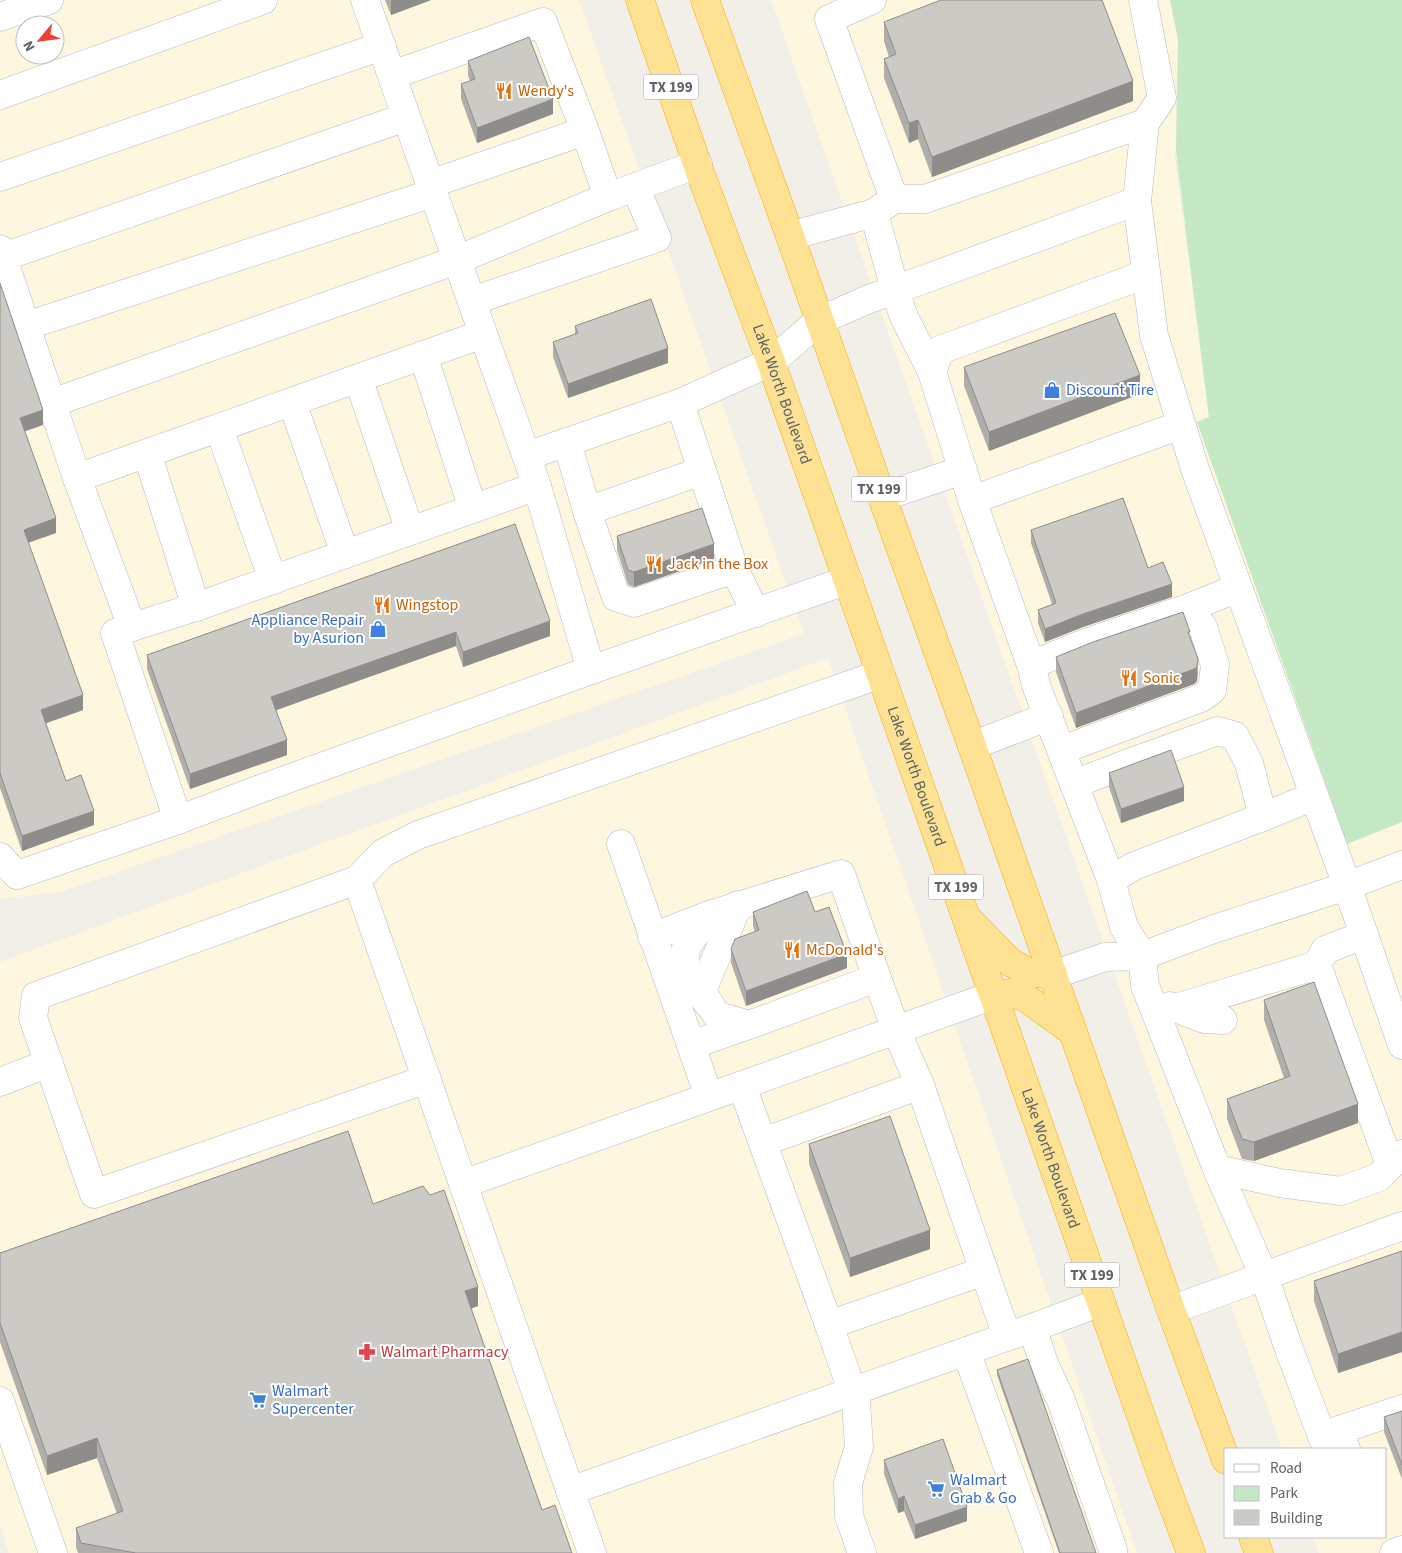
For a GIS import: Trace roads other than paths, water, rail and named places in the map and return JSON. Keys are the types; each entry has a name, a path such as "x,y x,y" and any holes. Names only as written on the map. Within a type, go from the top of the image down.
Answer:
{"highway":[{"name":"Lake Worth Boulevard","path":"640,0 771,362 1191,1553"},
{"name":"TX 199","path":"708,1 819,321 1224,1455"},
{"path":"966,917 1010,962 1028,972 1053,975"},
{"path":"994,996 1012,993 1026,998 1073,1032"},
{"path":"1253,1538 1259,1553"}],"lane":[{"path":"0,17 49,0"},
{"path":"0,95 263,0"},
{"path":"365,0 527,456 591,670"},
{"path":"872,0 828,9 884,206 895,290 904,317 932,372 962,470 1031,665 1037,688 1111,880 1124,927 1142,956 1145,986 1217,1169 1264,1276 1289,1348 1329,1442 1402,1409"},
{"path":"1143,0 1162,98 1145,123 1136,201 1154,335 1194,469 1347,886 1402,1045"},
{"path":"392,75 540,11 608,197"},
{"path":"0,177 382,46"},
{"path":"132,627 77,478 1,253 406,117"},
{"path":"790,236 884,206 925,199 1145,123"},
{"path":"26,326 432,188 584,131"},
{"path":"52,403 457,260 608,197 698,164"},
{"path":"472,301 657,238 635,187"},
{"path":"527,456 680,403 771,362 819,321 869,299 1136,201"},
{"path":"932,372 940,350 1146,274"},
{"path":"77,478 483,334"},
{"path":"423,355 473,509"},
{"path":"358,378 410,531"},
{"path":"292,402 345,554"},
{"path":"680,403 734,569 756,612"},
{"path":"972,500 1181,425"},
{"path":"219,428 273,580"},
{"path":"567,442 586,511 616,597 634,603 734,569"},
{"path":"147,453 196,607"},
{"path":"586,511 702,470"},
{"path":"882,497 962,470"},
{"path":"178,820 115,634 537,486"},
{"path":"0,857 17,875 178,820 269,785 848,580"},
{"path":"1031,665 1088,642 1188,608 1238,588"},
{"path":"1062,750 1202,698 1212,690 1214,665 1204,627 1188,608"},
{"path":"427,1079 94,1194 33,1018 36,996 357,880 383,853 418,835 880,674"},
{"path":"972,746 1048,716"},
{"path":"1074,784 1218,731 1235,736 1249,763 1263,817"},
{"path":"1111,880 1134,866 1314,796"},
{"path":"621,844 709,1097"},
{"path":"1053,975 1105,957 1142,956 1214,929 1347,886 1402,865"},
{"path":"652,937 738,905 841,874 896,1030 920,1086 984,1271 1020,1332 1045,1366 1044,1384 1087,1504 1103,1541"},
{"path":"357,880 592,1553"},
{"path":"718,1016 702,991 738,905"},
{"path":"709,915 686,947 686,966 690,981 718,1016 750,1026"},
{"path":"1176,1008 1317,965 1325,950 1364,935"},
{"path":"1217,1169 1279,1183 1341,1191 1379,1177 1396,1160 1317,965"},
{"path":"691,1045 750,1026 877,978"},
{"path":"463,1184 994,996"},
{"path":"1150,998 1204,1019 1222,1020"},
{"path":"0,1082 49,1063"},
{"path":"742,1086 856,1402 859,1447 848,1483 849,1516 862,1553"},
{"path":"763,1142 920,1086"},
{"path":"1171,1310 1402,1226"},
{"path":"829,1326 984,1271"},
{"path":"570,1491 1101,1302"},
{"path":"966,1351 995,1401 1048,1552"},
{"path":"0,1401 53,1553"},
{"path":"1394,1553 1402,1550"}],"place":[{"name":"Wendy's","path":"504,91"},
{"name":"Discount Tire","path":"1052,390"},
{"name":"Jack in the Box","path":"654,564"},
{"name":"Wingstop","path":"382,605"},
{"name":"Appliance Repair by Asurion","path":"378,629"},
{"name":"Sonic","path":"1129,678"},
{"name":"McDonald's","path":"792,950"},
{"name":"Walmart Pharmacy","path":"367,1352"},
{"name":"Walmart Supercenter","path":"258,1400"},
{"name":"Walmart Grab & Go","path":"936,1489"}]}
